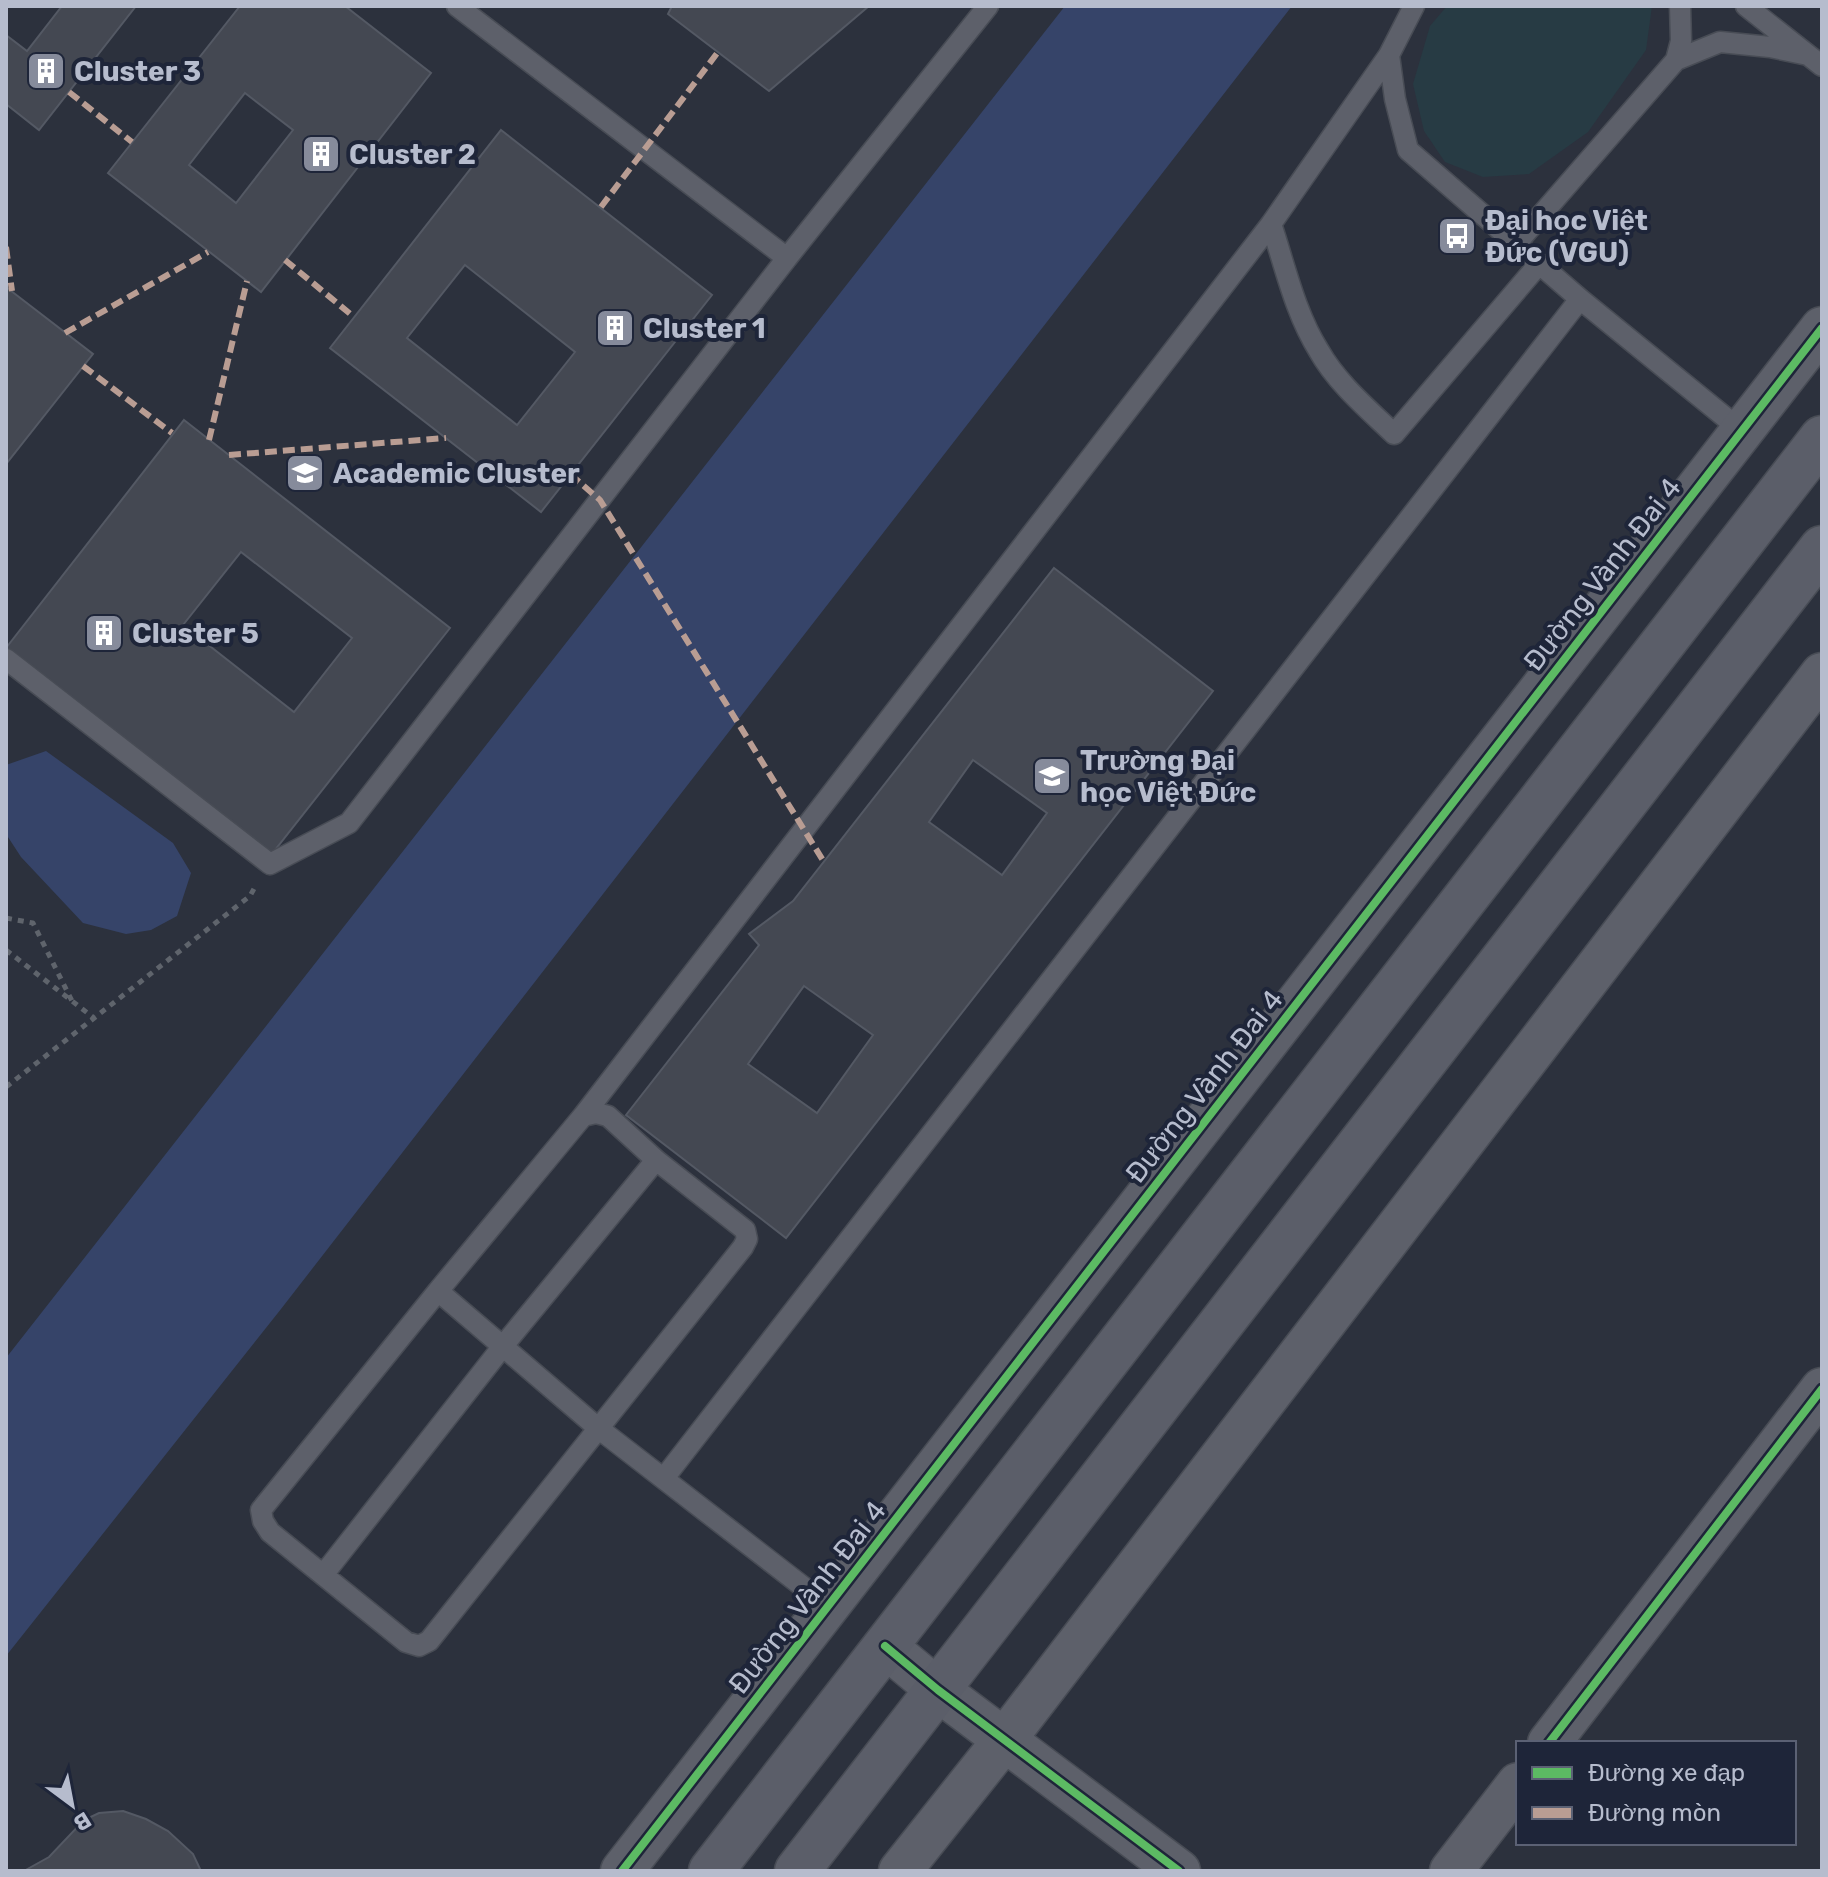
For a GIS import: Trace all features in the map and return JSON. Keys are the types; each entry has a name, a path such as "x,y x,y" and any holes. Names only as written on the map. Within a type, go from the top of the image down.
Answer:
{"main road":[{"path":"711,1871 1822,438"},
{"path":"797,1871 1822,548"}],"street":[{"name":"Đường Vành Đai 4","path":"622,1871 1822,328"},
{"path":"900,1871 1005,1739 1822,674"},
{"path":"1551,1741 1822,1389"},
{"path":"885,1646 938,1690 1179,1871"},
{"path":"1451,1871 1516,1787"}],"lane":[{"path":"457,6 787,258"},
{"path":"6,659 270,864 349,823 787,258 988,6"},
{"path":"583,1116 596,1113 608,1116 656,1160 745,1230 747,1239 429,1641 419,1646 406,1642 270,1532 261,1510 583,1116 1271,224 1389,55 1414,6"},
{"path":"1516,244 1676,60 1681,41 1680,6"},
{"path":"1746,6 1815,60"},
{"path":"1676,60 1720,42 1770,47 1815,60"},
{"path":"1389,55 1395,99 1408,150 1580,299 1742,431"},
{"path":"1271,224 1297,304 1319,353 1354,395 1394,434 1539,264"},
{"path":"664,1478 1580,299"},
{"path":"323,1575 503,1346 656,1160"},
{"path":"438,1291 598,1428 828,1606"}],"path":[{"path":"6,1087 250,896 270,864"},
{"path":"6,918 33,923 72,1001"},
{"path":"6,950 94,1018"}],"shaded area":[{"path":"1447,6 1652,6 1646,50 1588,132 1529,174 1483,177 1445,162 1424,131 1413,84 1430,26"}],"water":[{"path":"1065,6 1292,6 281,1309 6,1656 6,1358"},
{"path":"46,751 173,843 191,873 177,916 151,930 126,934 83,923 21,857 6,834 6,765"}],"building":[{"name":"Cluster 3","path":"62,6 136,6 39,130 6,104 6,35 27,51"},
{"name":"Cluster 2","path":"240,6 345,6 431,73 261,292 108,173","holes":["245,93 293,130 236,203 189,165"]},
{"path":"672,6 869,6 769,91 668,14"},
{"name":"Cluster 1","path":"501,130 712,295 541,512 330,348","holes":["465,265 575,352 517,425 407,338"]},
{"path":"6,287 93,354 6,464"},
{"name":"Cluster 5","path":"184,420 450,628 271,855 6,648","holes":["241,552 352,638 294,712 183,625"]},
{"path":"1054,568 1213,691 786,1238 626,1115 759,945 749,934 793,901","holes":["973,760 1047,813 1002,875 929,822","804,986 873,1035 817,1113 748,1064"]},
{"path":"123,1811 168,1831 193,1854 201,1871 24,1871 49,1857 84,1820 99,1813"}],"marked path":[{"path":"601,207 718,52"},
{"path":"69,92 132,142"},
{"path":"6,247 12,291"},
{"path":"65,333 208,252"},
{"path":"285,260 354,317"},
{"path":"209,440 247,281"},
{"path":"83,366 172,433"},
{"path":"229,455 446,438"},
{"path":"570,474 600,500 824,862"}],"cycle path":[{"path":"622,1871 1822,328"},
{"path":"1551,1741 1822,1389"},
{"path":"885,1646 938,1690 1179,1871"}],"place":[{"name":"Cluster 3","path":"46,71"},
{"name":"Cluster 2","path":"321,154"},
{"name":"Đại học Việt Đức (VGU)","path":"1457,236"},
{"name":"Cluster 1","path":"615,328"},
{"name":"Academic Cluster","path":"305,473"},
{"name":"Cluster 5","path":"104,633"},
{"name":"Trường Đại học Việt Đức","path":"1052,776"}]}
